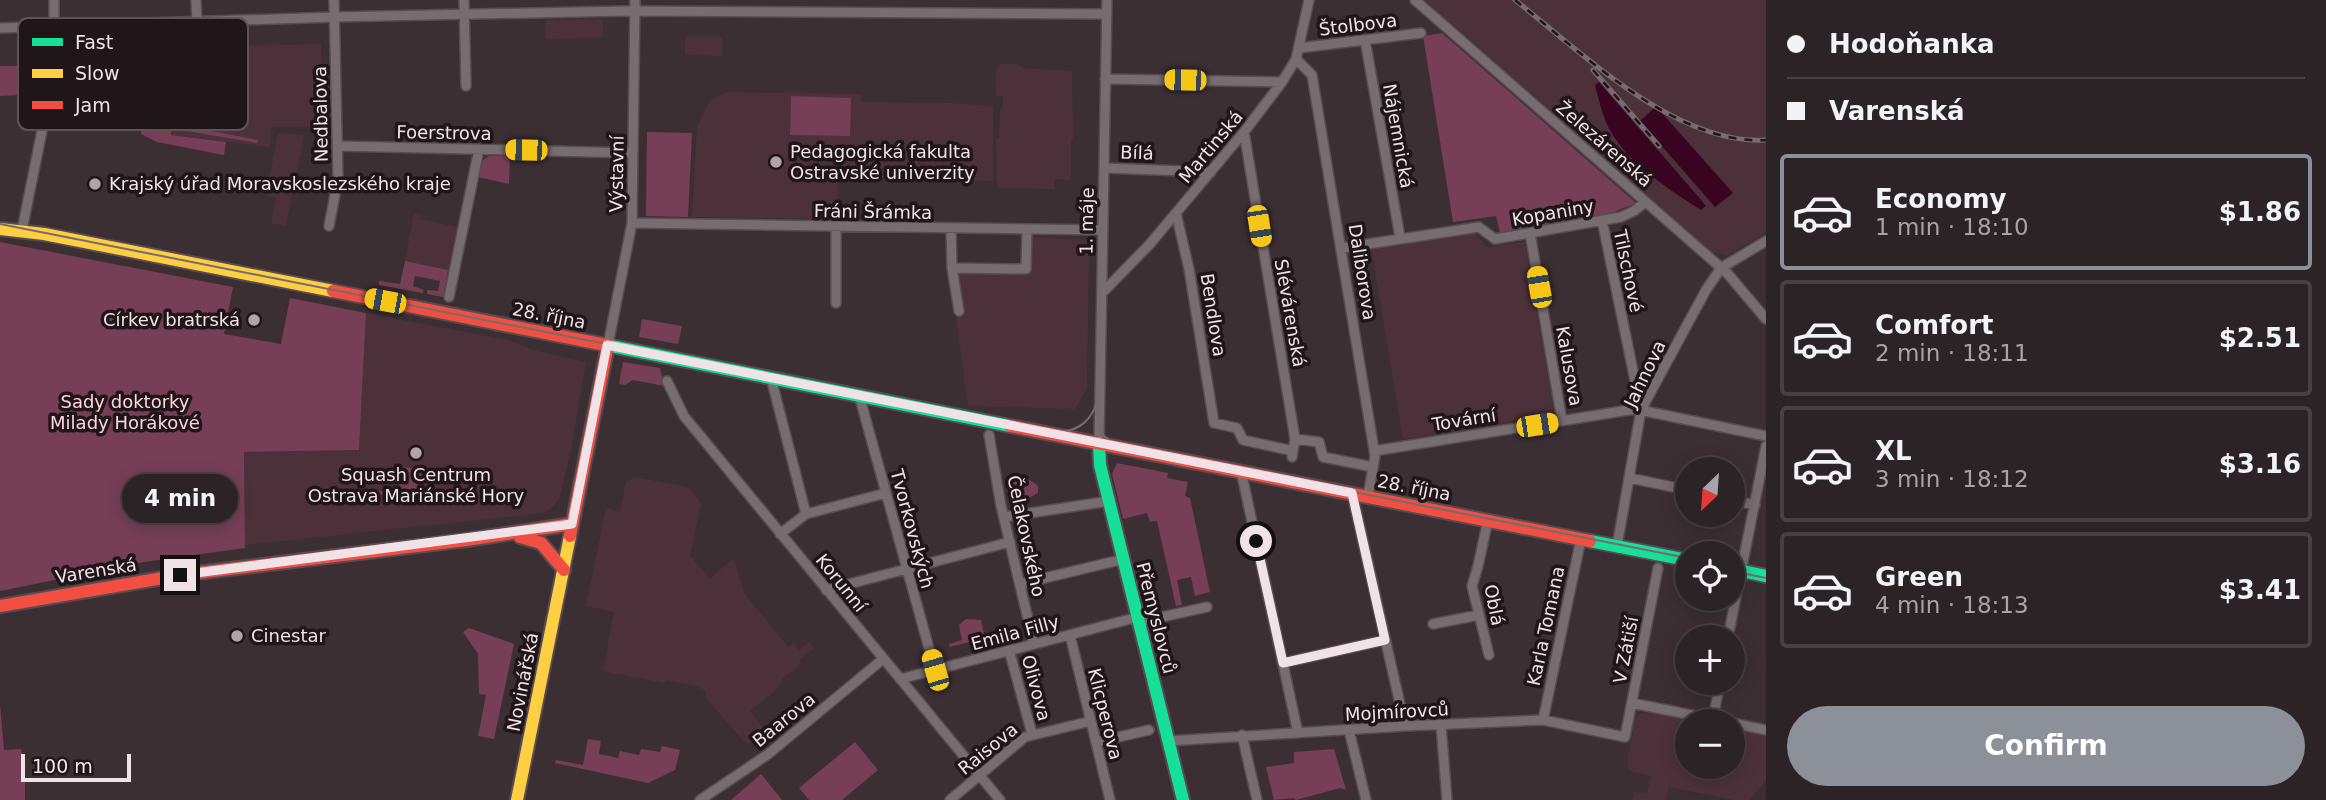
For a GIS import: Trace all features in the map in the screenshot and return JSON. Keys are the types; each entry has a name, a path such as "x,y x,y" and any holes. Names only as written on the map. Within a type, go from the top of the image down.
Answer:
{"main road":[{"name":"28. října","path":"0,222 22,230"},
{"name":"28. října","path":"0,229 22,230 1675,558"},
{"name":"Novinářská","path":"517,800 607,345"},
{"name":"Přemyslovců","path":"1099,443 1100,466 1183,800"},
{"name":"Varenská","path":"0,606 223,568 572,524"},
{"path":"484,537 532,538 543,543 564,570"},
{"path":"1745,572 1766,576"}],"street":[{"path":"54,0 54,18"},
{"path":"196,0 197,18"},
{"name":"Nedbalova","path":"329,226 338,179 334,0"},
{"path":"464,0 466,86"},
{"name":"Výstavní","path":"607,345 637,223 633,153 635,0"},
{"name":"1. máje","path":"1099,443 1107,0"},
{"name":"Martinská","path":"1102,293 1176,213 1282,82 1296,59 1309,0"},
{"name":"Železárenská","path":"1415,0 1721,268 1766,318"},
{"path":"248,20 635,11 1107,13"},
{"path":"0,28 18,27"},
{"name":"Štolbova","path":"1299,48 1421,33"},
{"name":"Nájemnická","path":"1366,40 1400,237"},
{"name":"Daliborova","path":"1296,59 1312,75 1342,247 1374,451 1368,496"},
{"path":"1105,79 1282,82"},
{"path":"22,230 42,130"},
{"name":"Slévárenská","path":"1244,132 1295,439 1292,454"},
{"name":"Foerstrova","path":"338,146 633,153"},
{"path":"449,297 479,149"},
{"name":"Bílá","path":"1104,168 1210,172"},
{"name":"Kopaniny","path":"1342,247 1479,227 1495,239 1626,215 1645,202"},
{"name":"Bendlova","path":"1176,213 1189,269 1214,424 1237,428 1243,440 1292,454"},
{"name":"Tilschové","path":"1602,220 1641,410"},
{"name":"Fráni Šrámka","path":"637,223 1102,230"},
{"path":"835,228 835,303"},
{"path":"951,229 952,268 958,310"},
{"path":"952,268 1026,269 1027,230"},
{"name":"Kalusova","path":"1530,233 1562,421"},
{"path":"1721,268 1766,241"},
{"name":"Jahnova","path":"1616,546 1641,410 1706,290 1721,268"},
{"path":"771,378 806,514"},
{"name":"Korunní","path":"667,381 684,416 1000,800"},
{"name":"Tvorkovských","path":"859,395 935,670"},
{"name":"Tovární","path":"1374,451 1641,410 1766,436"},
{"name":"Čelakovského","path":"989,435 1004,517 1034,644"},
{"path":"1295,439 1319,442 1323,457 1373,467"},
{"path":"1745,541 1755,505 1762,491 1766,446"},
{"path":"1241,471 1298,733"},
{"path":"1630,478 1675,488"},
{"path":"780,534 806,514 886,493"},
{"path":"1352,493 1405,726"},
{"path":"1004,517 1110,501"},
{"path":"1745,503 1755,505"},
{"name":"Oblá","path":"1488,520 1472,586 1489,655"},
{"name":"Karla Tomana","path":"1543,720 1581,539"},
{"path":"826,590 1010,542"},
{"path":"1020,584 1124,559"},
{"name":"V Zátiší","path":"1625,737 1658,568"},
{"name":"Emila Filly","path":"900,679 1070,635 1207,607"},
{"path":"1433,624 1479,615"},
{"name":"Klicperova","path":"1070,635 1110,800"},
{"path":"1283,663 1385,640"},
{"name":"Olivova","path":"1009,650 1032,734"},
{"name":"Baarova","path":"700,800 767,755 883,659"},
{"path":"1632,703 1675,712"},
{"name":"Mojmírovců","path":"1168,741 1543,720 1625,737"},
{"name":"Raisova","path":"950,800 1032,734 1091,721"},
{"path":"1441,725 1447,800"},
{"path":"1745,726 1766,730"},
{"path":"1096,742 1149,730"},
{"path":"1349,730 1366,800"},
{"path":"1242,736 1257,800"}],"shaded area":[{"path":"1425,0 1766,0 1766,232 1726,256 1712,252"},
{"path":"603,19 603,38 546,39 545,20"},
{"path":"685,37 722,37 722,56 685,55"},
{"path":"321,44 323,127 272,127 270,147 171,135 171,130 248,130 248,46"},
{"path":"1017,64 1023,68 1072,71 1071,180 1054,179 1054,189 997,188 996,139 999,138 1003,96 996,96 997,65"},
{"path":"1599,82 1706,206 1701,210 1652,176 1629,156 1606,121 1595,85"},
{"name":"Pedagogická fakulta Ostravské univerzity","path":"726,92 861,94 861,102 993,106 993,181 857,177 856,171 838,170 837,219 692,217 697,127 710,100"},
{"path":"1654,108 1661,112 1733,193 1715,207 1640,121"},
{"path":"278,133 304,135 286,226 271,223 276,198 266,196"},
{"path":"414,213 421,214 420,219 457,227 448,270 405,261"},
{"path":"1462,232 1476,234 1487,247 1525,242 1554,414 1403,439 1371,247"},
{"path":"1030,237 1089,240 1087,388 1075,409 968,406 950,272 1029,272"},
{"path":"366,313 512,341 533,350 586,362 571,450 560,496 555,505 544,513 245,545 244,452 359,450"},
{"path":"635,477 688,487 701,503 690,556 710,578 734,558 744,593 788,647 794,643 799,650 809,642 814,648 800,660 802,663 783,678 778,688 750,711 765,730 747,745 705,697 706,692 696,686 603,671 614,612 586,606 606,508 620,512 626,482"},
{"path":"1646,712 1675,718 1675,779 1745,779 1745,732 1766,736 1766,781 1749,800 1734,800 1669,787 1666,800 1633,800 1635,792 1647,794 1651,776 1629,771 1627,764 1635,719"}],"green space":[{"path":"1442,33 1636,203 1609,214 1500,233 1496,216 1453,222 1423,36"},
{"path":"0,66 18,66 18,95 0,96"},
{"path":"791,96 851,98 850,136 790,135"},
{"path":"142,130 171,130 171,135 226,142 224,155 157,142 141,134"},
{"path":"181,130 205,130 258,140 257,143"},
{"path":"647,132 692,133 688,217 646,216"},
{"path":"489,156 510,156 509,184 478,177 482,161"},
{"name":"Sady doktorky Milady Horákové","path":"0,242 233,287 224,334 281,344 290,298 366,313 359,450 244,452 245,548 144,562 0,591"},
{"path":"405,261 448,270 443,297 427,294 427,290 438,291 440,281 415,276 413,286 424,290 423,293 379,285 379,281 400,284"},
{"path":"642,319 682,326 678,344 639,337"},
{"path":"623,362 660,368 664,386 633,380 625,385 619,384"},
{"path":"1117,463 1168,473 1167,478 1188,482 1185,496 1190,498 1210,592 1195,596 1191,577 1177,580 1182,605 1176,606 1157,521 1150,522 1147,513 1123,519 1112,474"},
{"path":"403,467 417,469 421,473 415,501 369,492 370,489 397,494"},
{"path":"1014,478 1033,482 1038,486 1038,493 1029,498 1016,496 1008,486 1009,481"},
{"path":"966,619 981,620 985,638 950,647 949,644 962,640 959,625"},
{"path":"469,628 514,644 494,739 478,736 486,695 479,694 478,654 463,632"},
{"path":"0,704 4,750 21,749 25,800 0,800"},
{"path":"588,739 601,741 599,754 618,758 620,751 639,755 641,749 660,752 662,746 680,750 675,770 648,783 555,763 556,760 583,765"},
{"path":"855,742 878,770 842,800 809,800 799,788"},
{"path":"1334,749 1346,790 1340,788 1296,800 1274,800 1266,767 1294,763 1294,752"},
{"path":"761,774 782,800 731,800"}],"tram line":[{"path":"1105,0 1098,418 1102,434 1115,445"},
{"path":"0,224 1675,556"},
{"path":"1062,432 1075,429 1084,423 1097,402"},
{"path":"1745,574 1766,578"}],"railway":[{"path":"1515,0 1600,69 1665,112 1699,128 1732,138 1766,140"},
{"path":"1593,70 1659,146"}],"traffic: fast":[{"path":"611,346 1010,426"},
{"path":"1099,443 1100,465 1183,800"},
{"path":"1590,541 1675,558"},
{"path":"1745,572 1766,576"}],"traffic: slow":[{"path":"0,229 44,234 333,291"},
{"path":"517,800 570,536"}],"traffic: jam":[{"path":"333,291 611,346"},
{"path":"570,536 608,345"},
{"path":"1010,426 1590,541"},
{"path":"0,606 180,575 466,540 572,524"},
{"path":"520,537 541,543 564,570"}],"place":[{"name":"Pedagogická fakulta Ostravské univerzity","path":"776,162"},
{"name":"Krajský úřad Moravskoslezského kraje","path":"95,184"},
{"name":"Církev bratrská","path":"254,320"},
{"name":"Squash Centrum Ostrava Mariánské Hory","path":"416,453"},
{"name":"Cinestar","path":"237,636"}],"route":[{"path":"180,575 572,524 607,345 1352,493 1385,640 1283,663 1256,541"}]}
